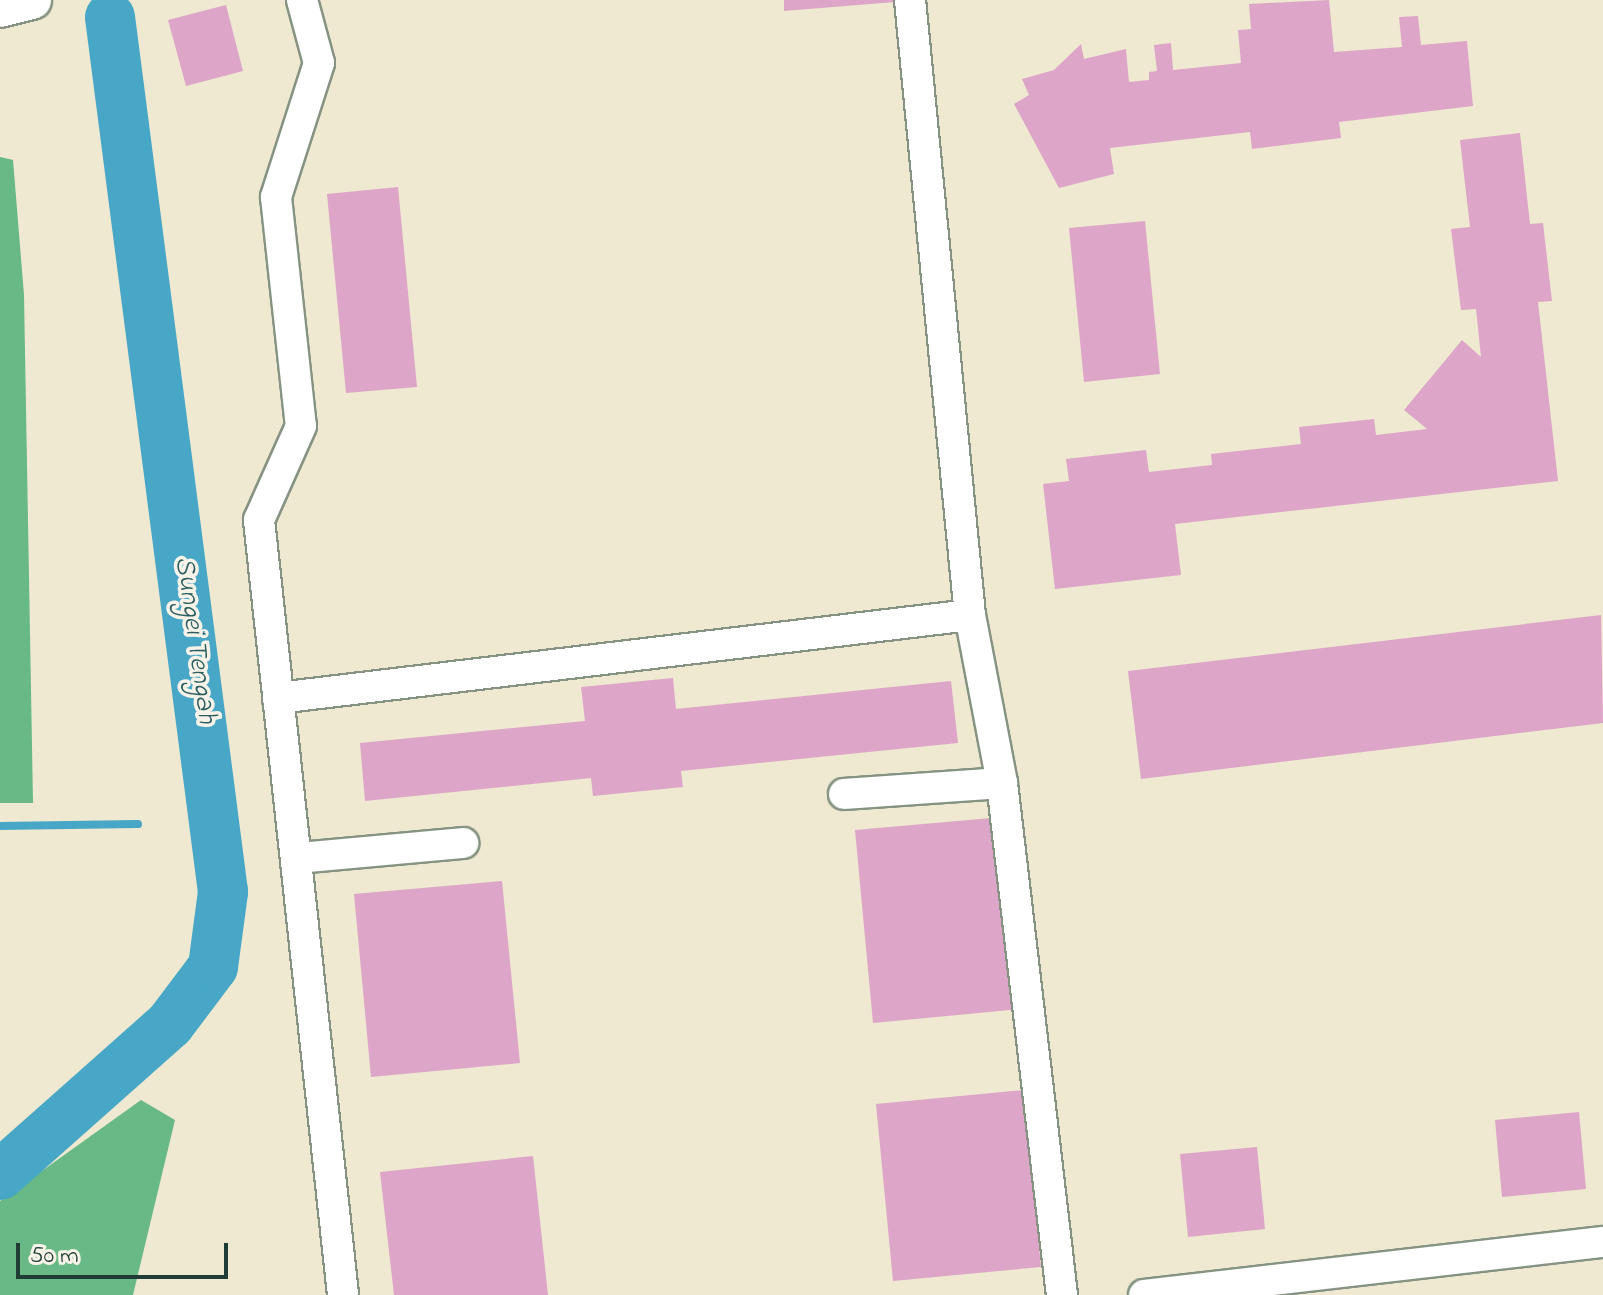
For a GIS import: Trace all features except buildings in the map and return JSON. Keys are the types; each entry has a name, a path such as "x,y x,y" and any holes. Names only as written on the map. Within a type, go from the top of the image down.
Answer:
{"main road":[{"path":"0,8 32,0"}],"lane":[{"path":"302,0 319,63 276,197 301,426 259,520 298,858 298,924 343,1295"},
{"path":"910,0 970,615 1002,783 1062,1295"},
{"path":"278,698 970,615"},
{"path":"844,794 1002,783"},
{"path":"298,858 463,843"},
{"path":"1144,1295 1603,1242"}],"green space":[{"path":"0,157 13,160 24,295 33,803 0,803"},
{"path":"141,1100 175,1120 133,1295 0,1295 0,1201"}],"waterway":[{"name":"Sungei Tengah","path":"0,1175 170,1024 213,967 223,892 110,17"},
{"path":"0,826 138,824"}]}
